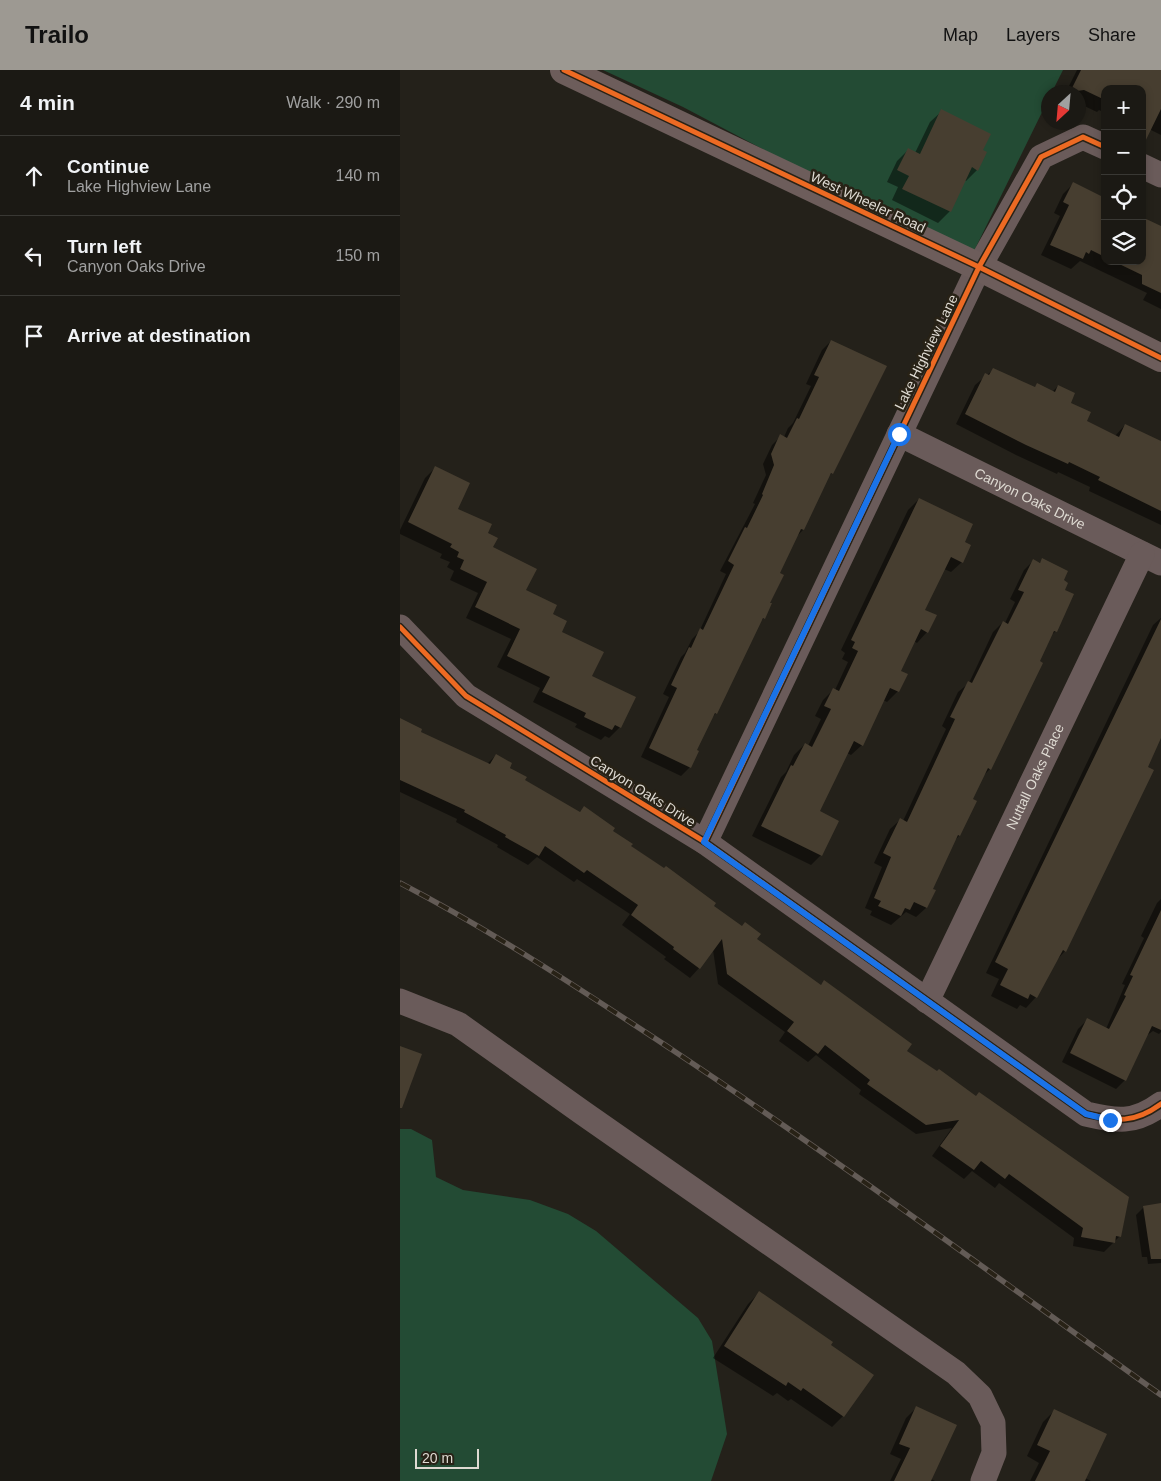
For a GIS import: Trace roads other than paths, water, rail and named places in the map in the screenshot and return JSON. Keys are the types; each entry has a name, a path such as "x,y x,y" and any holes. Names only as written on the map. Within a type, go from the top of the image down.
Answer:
{"street":[{"name":"West Wheeler Road","path":"564,70 980,267 1161,358"},
{"name":"Lake Highview Lane","path":"704,842 980,267 1040,157 1083,137 1101,145"},
{"path":"1146,168 1161,175"},
{"name":"Canyon Oaks Drive","path":"899,434 1152,558"},
{"name":"Nuttall Oaks Place","path":"927,1001 1152,558"},
{"name":"Canyon Oaks Drive","path":"400,627 466,696 704,842 1086,1114 1110,1120 1129,1119 1148,1114 1161,1104"},
{"path":"400,1002 458,1024 582,1113 956,1373 980,1396 993,1423 994,1453 983,1481"}],"railway":[{"path":"400,883 470,921 671,1049 857,1177 1161,1395"}]}
